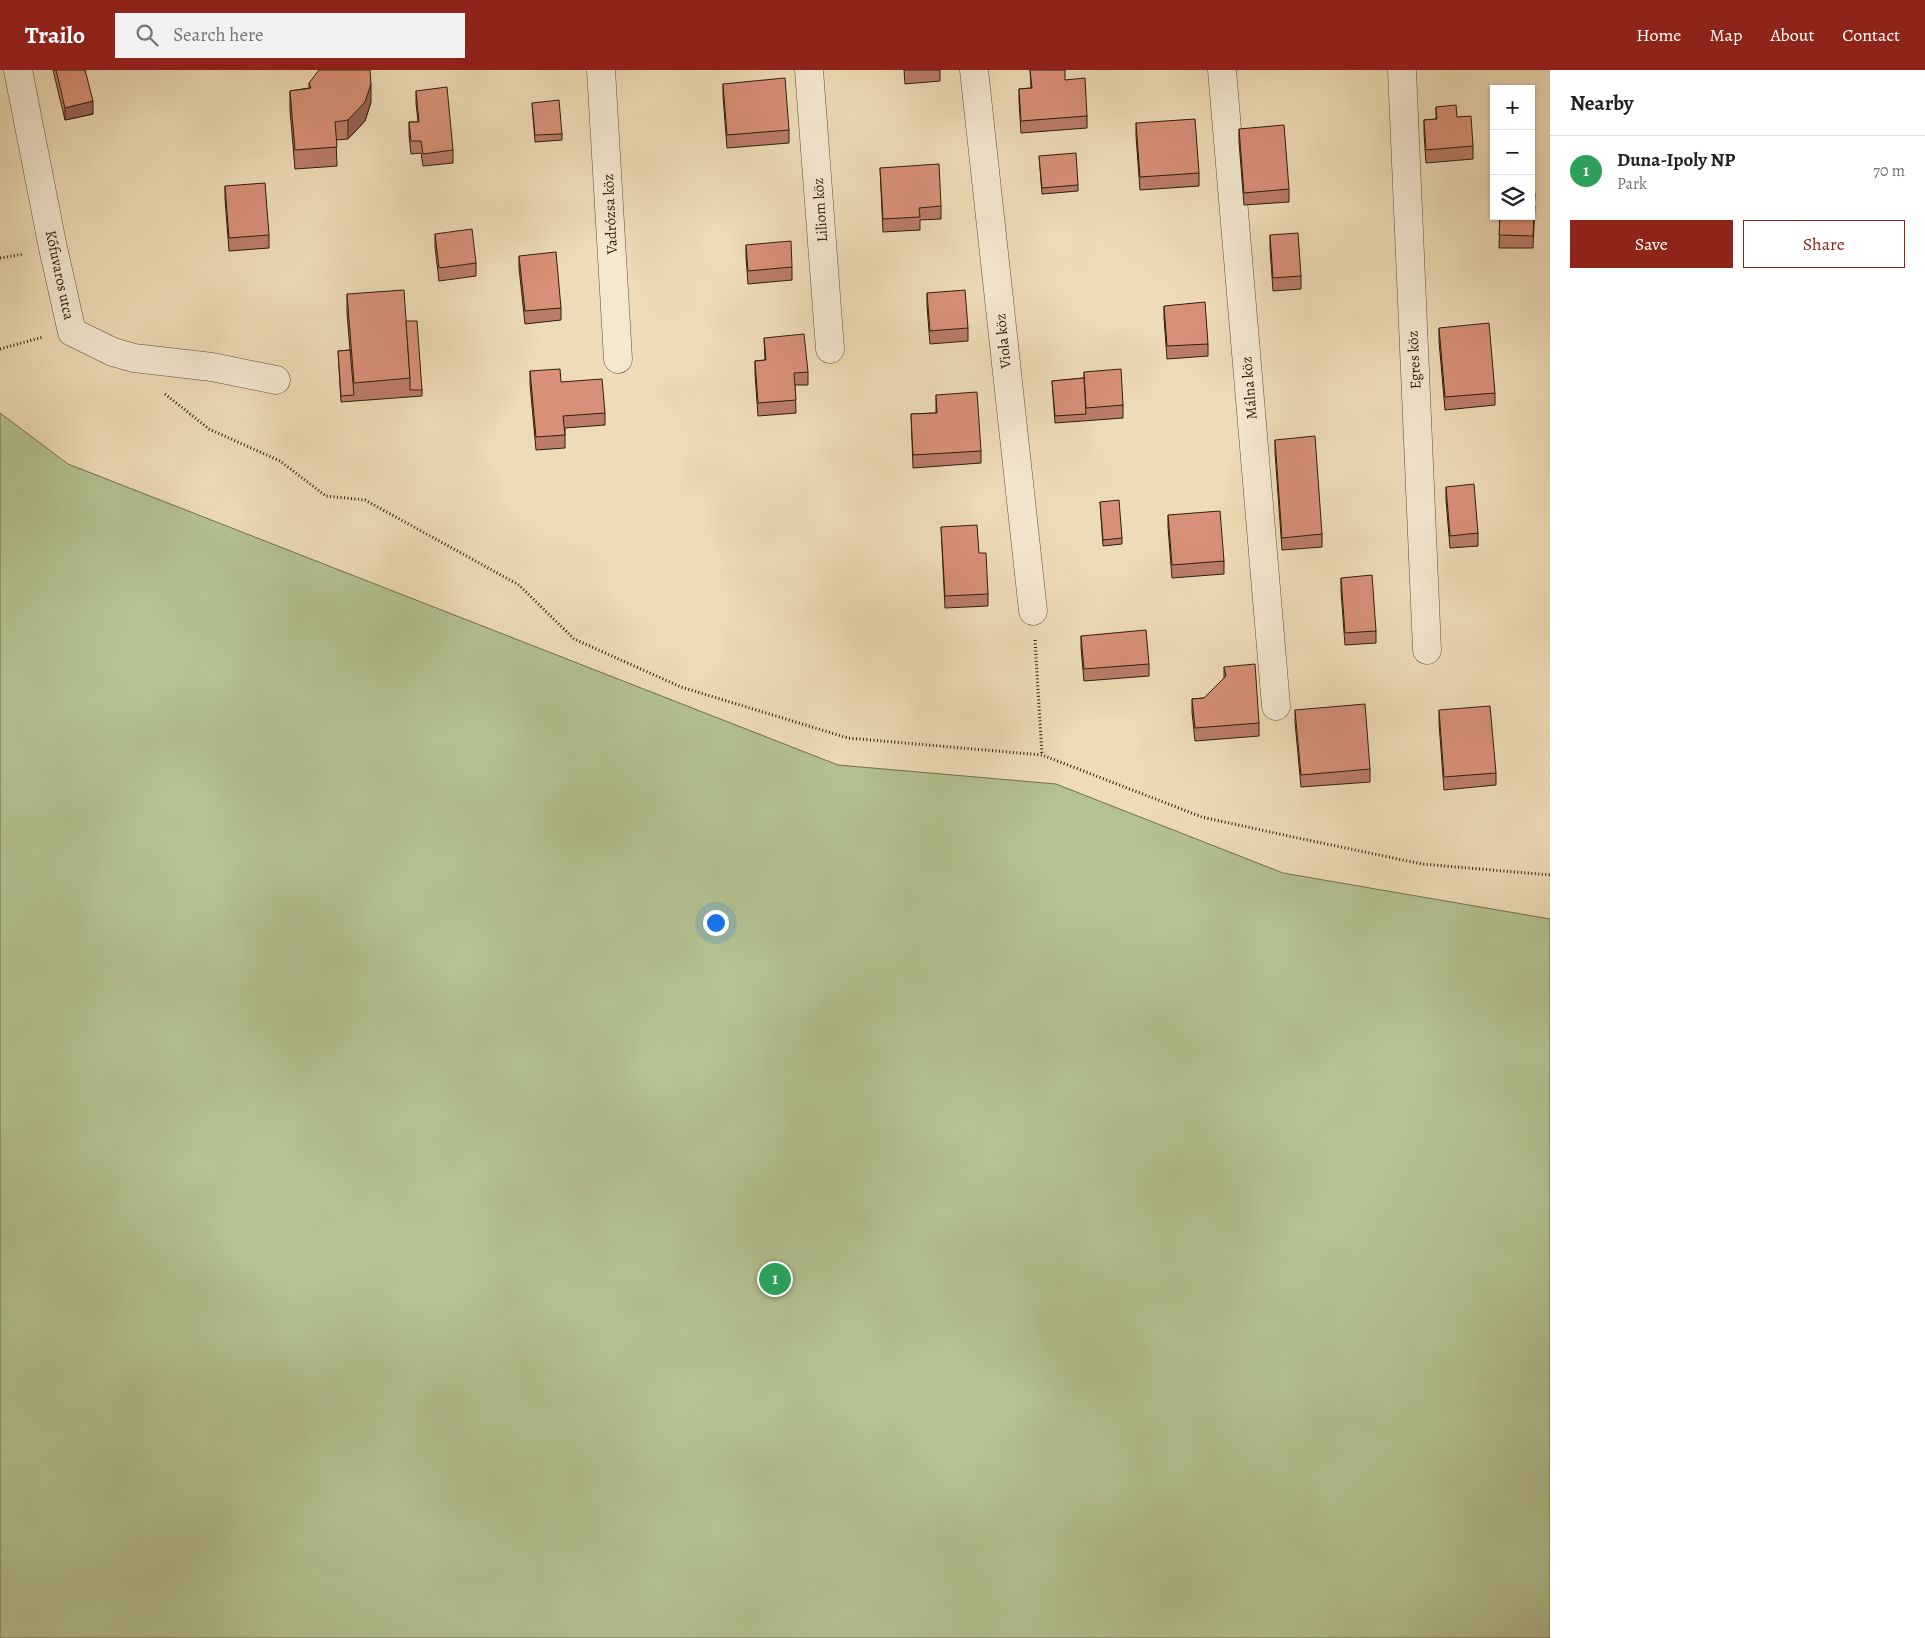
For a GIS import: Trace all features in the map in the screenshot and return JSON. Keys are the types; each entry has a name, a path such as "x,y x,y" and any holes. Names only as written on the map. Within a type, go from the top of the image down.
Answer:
{"street":[{"name":"Kőfuvaros utca","path":"18,70 72,332 113,352 134,358 212,367 276,380"},
{"name":"Vadrózsa köz","path":"601,70 618,359"},
{"name":"Liliom köz","path":"809,70 830,349"},
{"name":"Viola köz","path":"974,70 1033,611"},
{"name":"Málna köz","path":"1222,70 1276,706"},
{"name":"Egres köz","path":"1402,70 1427,650"}],"path":[{"path":"165,394 209,429 280,462 326,496 365,500 519,585 574,639 680,687 848,738 1042,755 1202,817 1422,864 1550,875"},
{"path":"1033,611 1042,755"}],"green space":[{"path":"0,413 68,464 838,765 1056,784 1283,873 1550,919 1550,1638 0,1638"}],"building":[{"path":"56,70 85,70 93,101 65,108"},
{"path":"319,70 370,70 371,84 365,102 348,120 335,122 337,147 295,150 290,91 311,88 309,83"},
{"path":"1030,70 1065,70 1065,80 1085,78 1087,116 1021,121 1019,89 1032,88"},
{"path":"785,78 789,130 727,135 723,84"},
{"path":"447,87 453,150 423,154 421,141 411,141 409,122 419,122 416,91"},
{"path":"559,100 562,134 535,135 532,103"},
{"path":"1456,105 1457,117 1471,116 1473,146 1426,150 1424,120 1437,119 1436,107"},
{"path":"1195,119 1199,173 1140,177 1136,123"},
{"path":"1284,125 1289,189 1244,193 1239,129"},
{"path":"1076,153 1078,185 1042,188 1039,156"},
{"path":"939,164 941,206 919,208 920,217 883,219 880,168"},
{"path":"265,183 269,235 229,238 225,186"},
{"path":"1500,220 1534,220 1533,236 1499,235"},
{"path":"472,229 476,263 439,268 435,234"},
{"path":"1298,233 1301,276 1273,278 1270,235"},
{"path":"791,241 792,267 748,271 746,245"},
{"path":"556,252 561,308 525,311 519,256"},
{"path":"404,290 410,378 354,383 347,294"},
{"path":"965,290 968,328 930,331 927,293"},
{"path":"1205,302 1208,344 1167,346 1164,306"},
{"path":"406,321 417,321 422,390 410,390"},
{"path":"1489,323 1495,393 1445,397 1439,328"},
{"path":"804,334 808,372 794,373 796,400 758,403 755,361 766,360 764,338"},
{"path":"350,350 354,395 341,396 338,351"},
{"path":"560,369 561,382 602,379 605,413 563,416 565,435 536,437 530,371"},
{"path":"1121,369 1123,405 1086,408 1084,372"},
{"path":"1084,378 1086,414 1055,416 1052,381"},
{"path":"977,392 981,451 913,455 911,414 937,413 936,395"},
{"path":"1315,436 1322,534 1282,538 1275,440"},
{"path":"1474,484 1478,533 1450,536 1446,487"},
{"path":"1119,500 1122,538 1103,540 1100,502"},
{"path":"1220,511 1224,561 1172,565 1168,515"},
{"path":"977,525 979,553 986,553 988,594 945,596 941,527"},
{"path":"1372,575 1376,631 1345,633 1341,578"},
{"path":"1146,630 1149,664 1084,669 1081,636"},
{"path":"1255,664 1259,723 1195,728 1192,699 1204,698 1226,676 1224,667"},
{"path":"1365,704 1370,769 1301,775 1295,710"},
{"path":"1490,706 1496,773 1444,777 1439,710"}],"place":[{"name":"Duna-Ipoly NP","path":"775,1279"}]}
